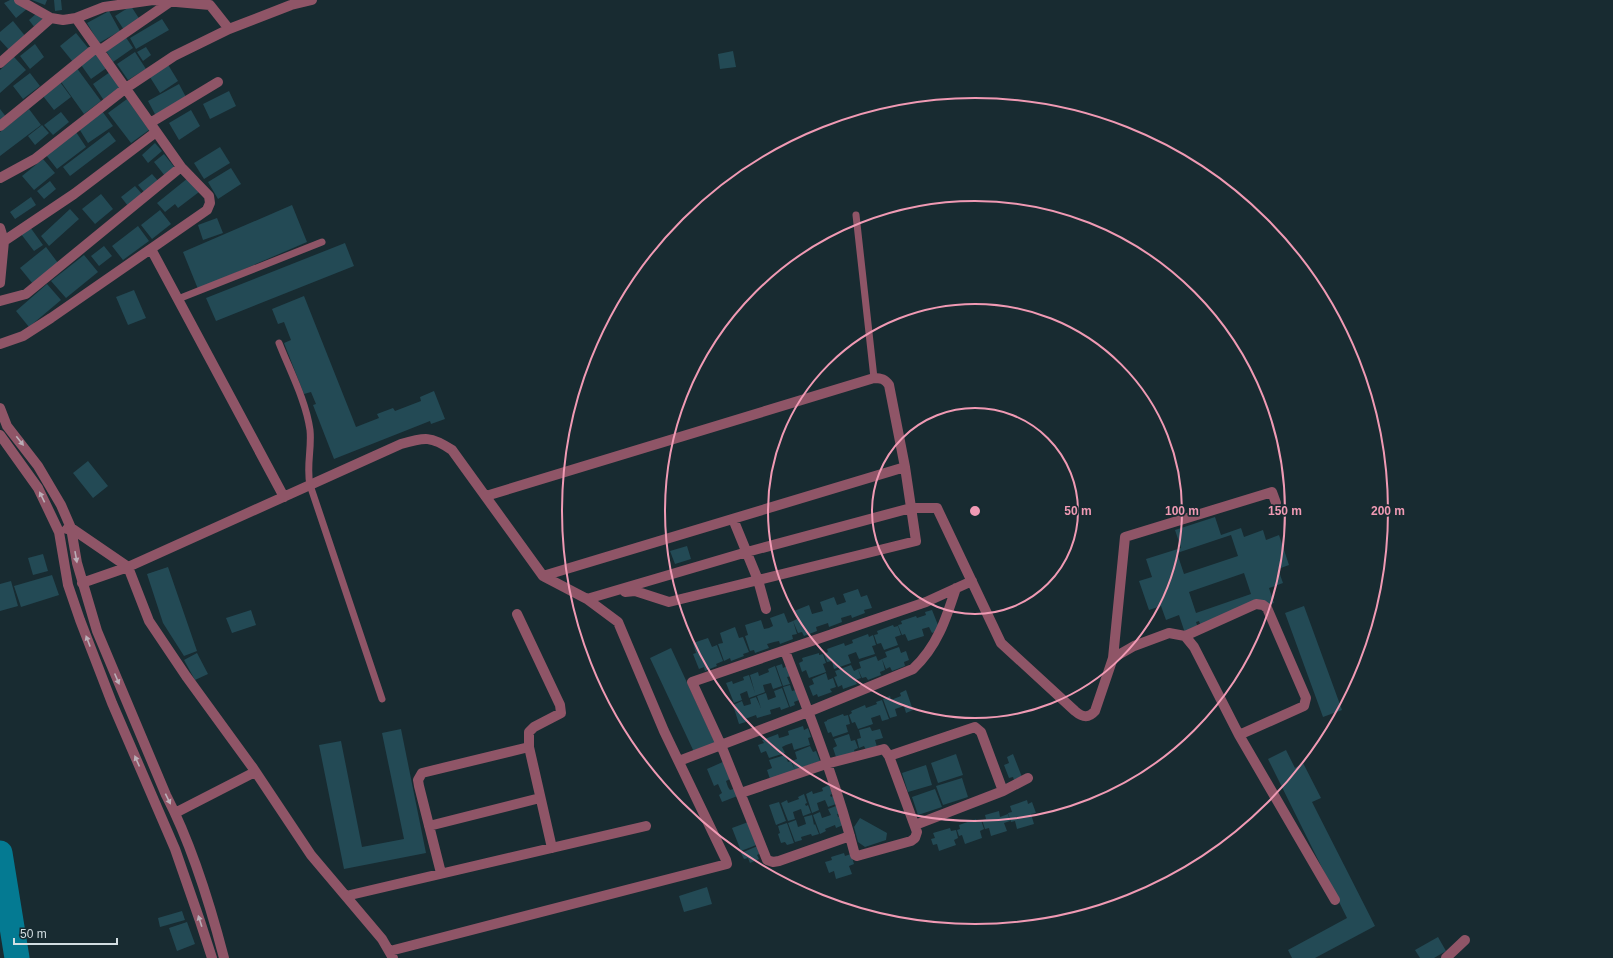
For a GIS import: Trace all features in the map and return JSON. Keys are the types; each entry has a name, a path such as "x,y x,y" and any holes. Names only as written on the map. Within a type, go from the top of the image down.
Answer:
{"street":[{"path":"19,0 51,18 63,20 76,18 104,7 154,0 210,5 229,29"},
{"path":"0,178 35,159 126,88 174,56 229,29 290,5 312,0"},
{"path":"0,126 98,49 170,2"},
{"path":"0,63 51,18"},
{"path":"0,344 23,336 51,318 207,210 210,203 209,196 181,167 76,18"},
{"path":"150,123 218,82"},
{"path":"4,241 74,194 156,132"},
{"path":"0,301 26,294 181,167"},
{"path":"0,228 4,241 0,283"},
{"path":"151,249 284,497"},
{"path":"486,496 874,378 886,380 889,385 905,467 916,541 670,602 635,591 587,599"},
{"path":"0,408 8,426 38,466 61,505 71,528 76,562 100,637 187,844 202,885 224,958"},
{"path":"0,435 38,488 59,532 68,585 80,620 112,703 175,850 212,958"},
{"path":"71,528 128,567 148,621 256,772 311,855 382,939 392,955 726,864 726,860 664,731 618,622 587,599 544,576 452,450 438,441 420,438 401,444 128,567 82,583"},
{"path":"544,576 905,467"},
{"path":"587,599 747,552 911,508 937,508 1002,643 1082,717 1091,715 1095,711 1113,658 1125,537 1272,492 1276,503"},
{"path":"734,519 758,580 766,609"},
{"path":"59,532 71,528"},
{"path":"850,836 773,862 768,860 721,745 692,682 926,602 972,581"},
{"path":"679,761 808,712 913,669 923,660 937,639 943,627 956,588"},
{"path":"1113,658 1134,646 1169,633 1185,636 1256,604 1263,605 1267,608 1306,698 1306,702 1304,706 1239,735"},
{"path":"517,614 560,705 561,713 534,727 529,732 529,747 552,848"},
{"path":"1185,636 1194,647 1239,735 1335,900"},
{"path":"740,793 826,764 884,749 889,756 917,832 915,838 911,841 857,856 855,855 826,764 785,651"},
{"path":"889,756 976,727 981,732 1003,791"},
{"path":"441,873 419,786 418,780 422,773 529,747"},
{"path":"175,813 256,772"},
{"path":"915,825 1003,791 1028,778"},
{"path":"429,826 540,798"},
{"path":"346,896 646,826"},
{"path":"175,850 187,844"},
{"path":"1446,958 1465,940"}],"lane":[{"path":"856,215 874,378"},
{"path":"178,299 322,242"},
{"path":"279,343 307,416 310,432 310,458 307,468 310,485 382,699"}],"building":[{"path":"14,0 28,8 16,18 4,3"},
{"path":"32,0 47,0 45,5"},
{"path":"54,0 61,0 62,10 55,11"},
{"path":"131,6 140,20 124,30 115,16"},
{"path":"109,11 120,31 99,43 87,23"},
{"path":"37,13 44,21 35,28 29,20"},
{"path":"162,19 169,30 136,49 130,38"},
{"path":"13,21 26,37 10,51 0,40 0,32"},
{"path":"76,33 89,49 73,62 60,46"},
{"path":"125,36 133,48 113,62 105,49"},
{"path":"35,44 44,57 30,69 20,56"},
{"path":"146,47 151,55 143,61 137,52"},
{"path":"96,50 108,67 91,79 79,62"},
{"path":"733,51 736,67 720,69 718,54"},
{"path":"135,52 146,69 128,80 117,64"},
{"path":"14,57 26,70 0,93 0,70"},
{"path":"167,63 178,81 160,93 148,74"},
{"path":"76,67 101,101 84,114 59,79"},
{"path":"110,72 122,90 105,102 93,84"},
{"path":"30,73 40,86 23,99 13,86"},
{"path":"60,82 71,97 54,110 43,96"},
{"path":"179,84 187,99 156,116 148,101"},
{"path":"229,91 236,106 210,119 203,104"},
{"path":"127,99 149,130 131,143 108,113"},
{"path":"0,109 7,118 0,124"},
{"path":"29,109 41,125 0,156 0,132"},
{"path":"191,110 200,126 179,140 169,123"},
{"path":"102,111 113,126 88,143 78,127"},
{"path":"61,112 69,122 53,135 44,125"},
{"path":"42,125 49,133 35,145 28,136"},
{"path":"76,132 86,147 57,169 46,155"},
{"path":"109,132 116,141 70,176 63,167"},
{"path":"155,143 162,151 148,163 142,155"},
{"path":"220,147 230,163 204,179 194,163"},
{"path":"164,154 175,168 165,176 154,162"},
{"path":"43,159 55,173 34,190 22,176"},
{"path":"231,168 241,184 218,199 208,182"},
{"path":"152,174 159,182 145,193 138,185"},
{"path":"188,178 199,192 178,208 175,204 165,212 157,203"},
{"path":"50,181 56,189 44,199 37,191"},
{"path":"135,186 142,194 128,206 121,197"},
{"path":"101,194 113,209 95,224 82,209"},
{"path":"31,197 36,205 15,219 10,212"},
{"path":"292,205 307,242 198,289 183,252"},
{"path":"70,209 79,219 49,246 41,236"},
{"path":"160,210 171,224 152,239 141,225"},
{"path":"217,218 223,233 203,240 198,225"},
{"path":"138,226 149,241 123,260 112,246"},
{"path":"30,227 43,245 34,251 21,234"},
{"path":"345,243 354,266 216,321 206,298"},
{"path":"104,246 112,256 99,266 91,256"},
{"path":"46,247 58,263 33,284 20,268"},
{"path":"84,255 98,272 66,298 51,281"},
{"path":"47,284 61,300 29,327 16,311"},
{"path":"134,290 146,318 128,325 116,297"},
{"path":"304,296 356,427 379,418 377,414 393,408 395,411 421,401 420,397 434,391 445,419 431,424 430,421 334,459 313,405 316,404 311,392 304,394 284,343 291,340 284,322 278,324 272,309"},
{"path":"88,461 108,486 93,498 73,473"},
{"path":"1215,517 1221,535 1241,528 1244,537 1263,530 1266,540 1279,535 1289,565 1278,569 1283,583 1269,588 1274,603 1201,627 1199,621 1196,622 1198,628 1185,633 1179,615 1166,620 1161,606 1149,610 1139,581 1152,577 1146,559 1181,548 1175,530","holes":["1231,535 1238,556 1184,574 1177,553","1244,573 1251,594 1196,613 1189,592"]},
{"path":"687,546 691,559 675,564 670,551"},
{"path":"43,554 48,571 33,575 28,558"},
{"path":"168,567 197,651 184,656 163,623 147,574"},
{"path":"52,575 59,595 21,607 14,586"},
{"path":"11,581 18,606 0,611 0,584"},
{"path":"858,589 861,597 867,595 872,608 864,610 865,613 852,618 851,615 841,618 842,622 829,627 828,623 816,627 817,631 804,636 802,632 798,633 793,621 797,619 794,611 809,605 812,614 823,611 820,602 834,597 837,605 846,602 843,594"},
{"path":"1304,606 1342,710 1323,717 1285,613"},
{"path":"251,610 256,625 232,633 226,618"},
{"path":"932,610 940,630 932,633 929,627 922,629 924,636 908,641 905,634 902,635 898,625 902,624 901,621 916,616 917,618 926,615 925,612"},
{"path":"784,613 788,623 793,621 797,634 792,635 793,639 780,644 779,641 774,642 769,628 773,626 770,618"},
{"path":"761,620 764,629 769,628 774,642 767,644 769,648 755,653 754,650 750,651 745,636 748,635 745,625"},
{"path":"893,625 894,627 898,626 901,635 895,637 898,645 884,650 881,643 877,644 874,635 878,634 877,631"},
{"path":"735,627 739,638 743,637 749,652 743,654 744,656 731,661 730,658 724,661 718,644 723,643 720,633"},
{"path":"868,634 869,637 873,635 876,645 872,646 875,654 859,659 856,652 848,655 851,663 834,669 832,661 827,662 824,654 828,652 827,649 844,643 845,646 853,643 852,640"},
{"path":"708,638 712,647 717,645 723,661 716,664 717,666 705,671 704,667 699,669 693,654 696,653 693,643"},
{"path":"899,647 901,653 906,651 909,660 904,662 905,666 892,671 890,667 886,669 882,659 887,657 885,652"},
{"path":"671,648 715,743 694,752 650,658"},
{"path":"197,653 208,674 195,680 184,660"},
{"path":"819,653 819,655 823,654 826,663 823,664 826,672 809,678 806,670 802,672 799,663 803,661 802,658"},
{"path":"876,656 878,661 882,659 885,670 880,672 881,675 868,680 866,677 862,678 858,669 861,668 859,662"},
{"path":"782,664 783,668 787,666 791,676 787,677 790,684 783,686 776,666"},
{"path":"851,665 854,671 858,669 861,678 855,680 857,684 843,689 842,685 838,687 834,677 837,676 835,671"},
{"path":"775,666 782,686 773,689 771,683 763,685 765,692 749,698 747,691 740,694 742,700 734,703 726,683 732,681 733,684 744,680 743,677 749,675 755,693 750,675 758,672 759,676 769,672 768,669"},
{"path":"826,673 828,680 833,678 836,687 830,689 832,692 818,697 817,694 813,696 809,686 814,684 812,679"},
{"path":"790,685 792,691 796,690 799,700 794,702 795,705 790,707 783,687"},
{"path":"782,688 789,707 781,710 780,707 770,710 771,714 757,718 756,715 745,719 746,722 739,724 733,705 742,701 744,706 751,704 750,699 756,697 761,708 757,696 766,693 768,700 776,697 774,691"},
{"path":"906,690 913,710 906,713 904,706 895,709 897,716 890,718 883,699 890,696 891,700 901,696 900,693"},
{"path":"882,700 889,719 882,721 880,715 871,718 873,724 858,729 855,722 852,723 849,715 852,713 851,711 865,705 866,708 877,704 876,702"},
{"path":"843,714 844,716 848,715 850,724 846,725 848,732 833,737 831,732 828,733 824,722"},
{"path":"803,726 804,730 808,728 811,737 808,738 810,745 794,750 792,743 782,747 785,753 769,758 766,751 761,753 758,745 764,743 762,740 778,734 779,738 789,735 788,731"},
{"path":"870,727 872,731 880,729 883,738 875,740 877,747 866,750 864,746 859,748 857,739 861,738 859,730"},
{"path":"401,729 426,853 344,869 319,745 341,741 362,847 404,839 382,733"},
{"path":"849,734 851,741 855,740 858,748 854,750 855,753 836,757 833,748 837,746 834,739"},
{"path":"810,746 813,752 816,751 820,761 795,770 792,761 797,759 795,752"},
{"path":"1286,750 1295,768 1303,763 1321,798 1312,802 1375,926 1315,958 1292,958 1288,950 1347,918 1268,759"},
{"path":"956,754 963,775 938,783 931,763"},
{"path":"1013,754 1022,777 1014,780 1013,777 1009,778 1004,765 1009,763 1007,757"},
{"path":"785,755 788,762 791,761 795,770 770,779 767,770 772,768 769,760"},
{"path":"725,761 732,778 726,781 730,790 737,788 740,795 722,802 719,795 722,793 718,784 714,786 707,769"},
{"path":"926,765 932,785 908,792 902,773"},
{"path":"962,778 968,797 943,805 936,786"},
{"path":"829,785 832,794 830,795 831,797 833,796 836,804 828,807 825,800 817,803 819,810 812,813 806,794 812,791 813,794 823,791 822,788"},
{"path":"935,789 942,807 918,815 912,797"},
{"path":"804,794 807,803 805,804 806,806 808,805 811,813 803,816 801,809 793,812 795,819 788,821 781,803 787,800 788,803 799,799 798,797"},
{"path":"1027,800 1028,804 1032,802 1036,813 1031,814 1034,824 1017,829 1015,821 1011,822 1008,813 1012,812 1010,806"},
{"path":"779,802 786,821 776,825 769,805"},
{"path":"836,806 839,814 837,814 838,817 840,816 843,825 836,828 835,825 825,829 826,831 820,834 813,815 820,812 822,818 831,815 828,809"},
{"path":"999,811 1000,817 1008,814 1010,821 1004,823 1007,831 991,836 989,828 985,829 982,820 986,819 985,815"},
{"path":"812,815 814,825 815,824 819,834 812,836 811,834 801,837 802,840 795,842 788,823 796,820 798,827 806,824 804,817"},
{"path":"860,818 887,833 886,840 865,847 858,842 854,827"},
{"path":"976,819 977,822 981,820 984,829 980,831 982,838 965,844 962,835 959,836 957,830 960,829 959,825"},
{"path":"751,821 759,844 741,851 732,828"},
{"path":"787,823 794,843 787,845 785,842 781,843 778,834 780,833 778,826"},
{"path":"950,828 951,831 956,830 958,838 954,840 956,845 939,851 937,844 933,845 931,839 935,838 933,833"},
{"path":"760,845 763,852 757,855 759,859 750,863 748,858 744,859 741,853"},
{"path":"844,853 845,856 851,854 854,864 849,866 852,874 836,879 834,871 829,873 825,862 832,860 831,857"},
{"path":"707,887 712,904 684,912 679,896"},
{"path":"182,911 185,920 160,927 158,918"},
{"path":"187,922 195,944 177,951 169,928"},
{"path":"1438,937 1446,951 1434,958 1420,958 1415,950"}],"waterway":[{"path":"0,853 17,958"}]}
